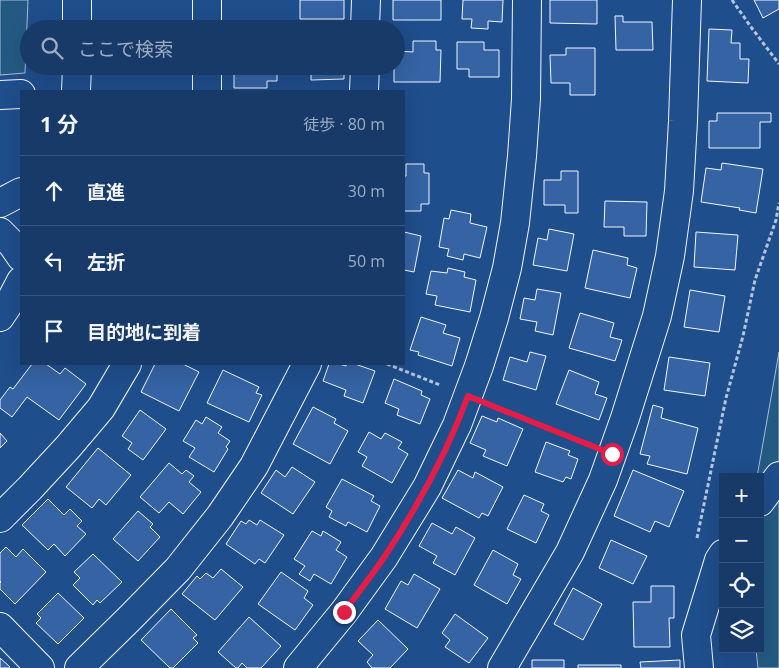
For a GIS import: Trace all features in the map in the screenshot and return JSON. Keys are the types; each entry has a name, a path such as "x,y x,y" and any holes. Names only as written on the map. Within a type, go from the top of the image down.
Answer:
{"street":[{"path":"77,0 77,20"},
{"path":"207,0 207,20"},
{"path":"365,20 366,0"},
{"path":"298,668 344,612 384,557 427,487 457,426 479,366 507,268 515,222 526,99 527,0"},
{"path":"502,668 570,552 603,480 625,418 657,316 670,256 679,191 684,121 687,0"},
{"path":"76,90 77,75"},
{"path":"207,75 207,90"},
{"path":"364,90 365,75"},
{"path":"0,95 20,94"},
{"path":"0,203 20,193"},
{"path":"0,232 20,256"},
{"path":"0,317 20,283"},
{"path":"0,518 68,447 101,408 126,365"},
{"path":"79,668 178,569 220,516 254,466 306,365"},
{"path":"764,497 779,476"},
{"path":"699,668 696,634 719,560"},
{"path":"0,627 40,668"}],"path":[{"path":"732,0 779,64"},
{"path":"695,545 726,398 756,280 776,220 779,204"},
{"path":"390,365 612,454"}],"shaded area":[{"path":"0,0 28,0 27,20 20,20 20,73 0,75"},
{"path":"779,352 779,668 758,668 756,653 764,653 764,473 758,473"}],"building":[{"path":"300,0 344,0 344,19 300,19"},
{"path":"393,0 441,0 441,20 393,20"},
{"path":"463,0 503,0 502,22 488,21 488,29 471,28 472,19 462,19"},
{"path":"550,0 597,0 597,24 550,23"},
{"path":"754,0 779,0 779,9 763,18"},
{"path":"615,16 623,16 623,22 652,22 653,50 616,50"},
{"path":"709,29 732,30 731,43 740,43 740,59 749,59 748,83 707,81"},
{"path":"413,41 436,41 436,50 441,50 440,82 394,82 394,75 405,75 405,52 413,52"},
{"path":"457,42 484,42 484,50 499,50 499,77 469,77 469,69 457,69"},
{"path":"566,48 595,48 595,95 570,95 570,83 551,83 550,55 566,55"},
{"path":"234,75 277,75 277,81 267,81 267,88 234,88"},
{"path":"311,75 344,75 344,79 311,80"},
{"path":"717,113 771,113 771,122 760,122 760,148 709,148 709,121 717,121"},
{"path":"722,163 763,169 756,213 739,210 740,208 701,202 706,168 721,170"},
{"path":"406,164 424,164 424,173 429,173 429,204 421,204 421,211 405,211"},
{"path":"561,171 578,171 578,213 565,213 565,205 544,205 544,180 561,180"},
{"path":"605,201 647,202 646,236 624,236 624,227 604,227"},
{"path":"451,210 471,214 470,223 487,227 480,258 464,254 463,260 447,256 449,249 439,247 444,218 449,219"},
{"path":"549,229 574,234 567,271 533,265 538,238 547,240"},
{"path":"405,232 421,236 414,272 405,270"},
{"path":"696,232 738,235 735,270 694,267"},
{"path":"593,250 628,258 627,265 637,268 630,298 585,288"},
{"path":"448,268 465,272 464,277 476,280 470,312 435,305 437,296 426,294 431,271 447,273"},
{"path":"537,289 561,293 553,335 535,331 537,322 520,319 524,298 535,300"},
{"path":"690,290 725,296 719,332 684,327"},
{"path":"580,313 614,323 610,337 622,340 615,361 569,348"},
{"path":"421,317 446,325 443,333 460,338 452,366 418,355 419,352 410,350"},
{"path":"530,352 546,356 536,390 503,380 510,357 527,362"},
{"path":"669,357 710,363 705,396 664,390"},
{"path":"31,365 47,365 60,374 65,368 86,384 59,420 27,397 12,417 0,408 0,400 10,387 13,389"},
{"path":"154,365 185,365 199,372 179,411 141,392"},
{"path":"329,365 358,365 375,371 363,403 344,396 346,390 323,381"},
{"path":"223,370 259,387 256,393 262,395 249,422 207,403"},
{"path":"569,370 599,382 595,394 607,398 599,420 556,404"},
{"path":"394,379 422,391 421,395 430,399 420,424 397,415 399,409 385,403"},
{"path":"653,405 663,408 661,418 698,428 687,474 647,464 650,456 640,454"},
{"path":"313,407 336,419 334,423 348,431 330,464 293,444"},
{"path":"140,410 166,429 143,460 128,449 132,443 122,436"},
{"path":"482,416 497,422 498,418 523,429 507,466 483,456 486,450 470,443"},
{"path":"206,417 222,427 218,433 230,441 226,447 228,449 214,472 189,457 195,448 183,441 196,420 202,424"},
{"path":"369,432 381,439 385,433 402,442 398,448 408,454 392,483 362,466 367,457 358,452"},
{"path":"0,433 7,441 0,448"},
{"path":"546,442 570,451 568,455 578,459 571,479 566,477 563,482 535,472"},
{"path":"98,448 131,475 106,505 99,499 92,508 66,487"},
{"path":"169,463 182,474 186,470 194,476 189,482 201,492 183,514 169,502 159,513 140,497"},
{"path":"292,467 315,482 293,514 261,493 276,470 285,477"},
{"path":"458,470 473,478 475,472 503,487 488,516 482,513 479,518 442,498"},
{"path":"633,470 684,491 669,527 655,521 650,532 614,516"},
{"path":"342,479 374,496 371,501 380,506 367,532 348,522 346,526 329,517 332,511 326,507"},
{"path":"524,495 544,504 541,511 549,515 536,543 507,529"},
{"path":"48,499 64,515 70,509 82,521 77,526 86,534 65,556 54,544 48,550 22,525"},
{"path":"138,511 153,524 150,527 160,537 138,561 113,539"},
{"path":"249,520 257,525 260,520 284,535 265,563 259,559 255,564 226,544 241,521 246,524"},
{"path":"432,523 452,534 456,527 475,538 455,575 433,563 437,556 419,546"},
{"path":"312,531 321,536 323,531 341,542 336,550 347,557 331,584 314,574 310,581 299,574 305,566 294,559"},
{"path":"611,540 647,556 633,584 599,568"},
{"path":"6,547 16,557 23,549 46,572 15,604 0,589 0,553"},
{"path":"493,550 518,564 513,575 521,579 507,604 474,585"},
{"path":"93,554 122,582 100,603 97,600 93,605 73,585 80,578 74,572"},
{"path":"221,569 243,587 215,620 182,594 197,576 200,579 206,573 213,578"},
{"path":"281,572 308,591 304,598 313,605 295,630 258,604"},
{"path":"414,574 440,589 417,628 385,609 401,581 408,585"},
{"path":"651,586 674,586 674,618 669,618 670,647 634,647 633,602 651,602"},
{"path":"573,588 602,604 583,640 554,624"},
{"path":"58,593 84,618 58,644 36,623 41,618 37,614"},
{"path":"171,609 197,635 193,638 198,643 173,668 170,668 141,640"},
{"path":"455,614 488,638 469,663 445,647 450,640 442,633"},
{"path":"249,617 281,646 261,668 247,668 242,663 236,668 218,652"},
{"path":"378,620 408,649 390,668 372,668 367,662 373,655 358,641"},
{"path":"0,658 10,667 9,668 0,668"},
{"path":"532,660 564,660 564,668 532,668"},
{"path":"680,660 680,668 641,668 640,662"},
{"path":"578,665 621,665 621,668 578,668"}],"route":[{"path":"344,612 384,557 427,487 457,426 468,396 612,454"}]}
